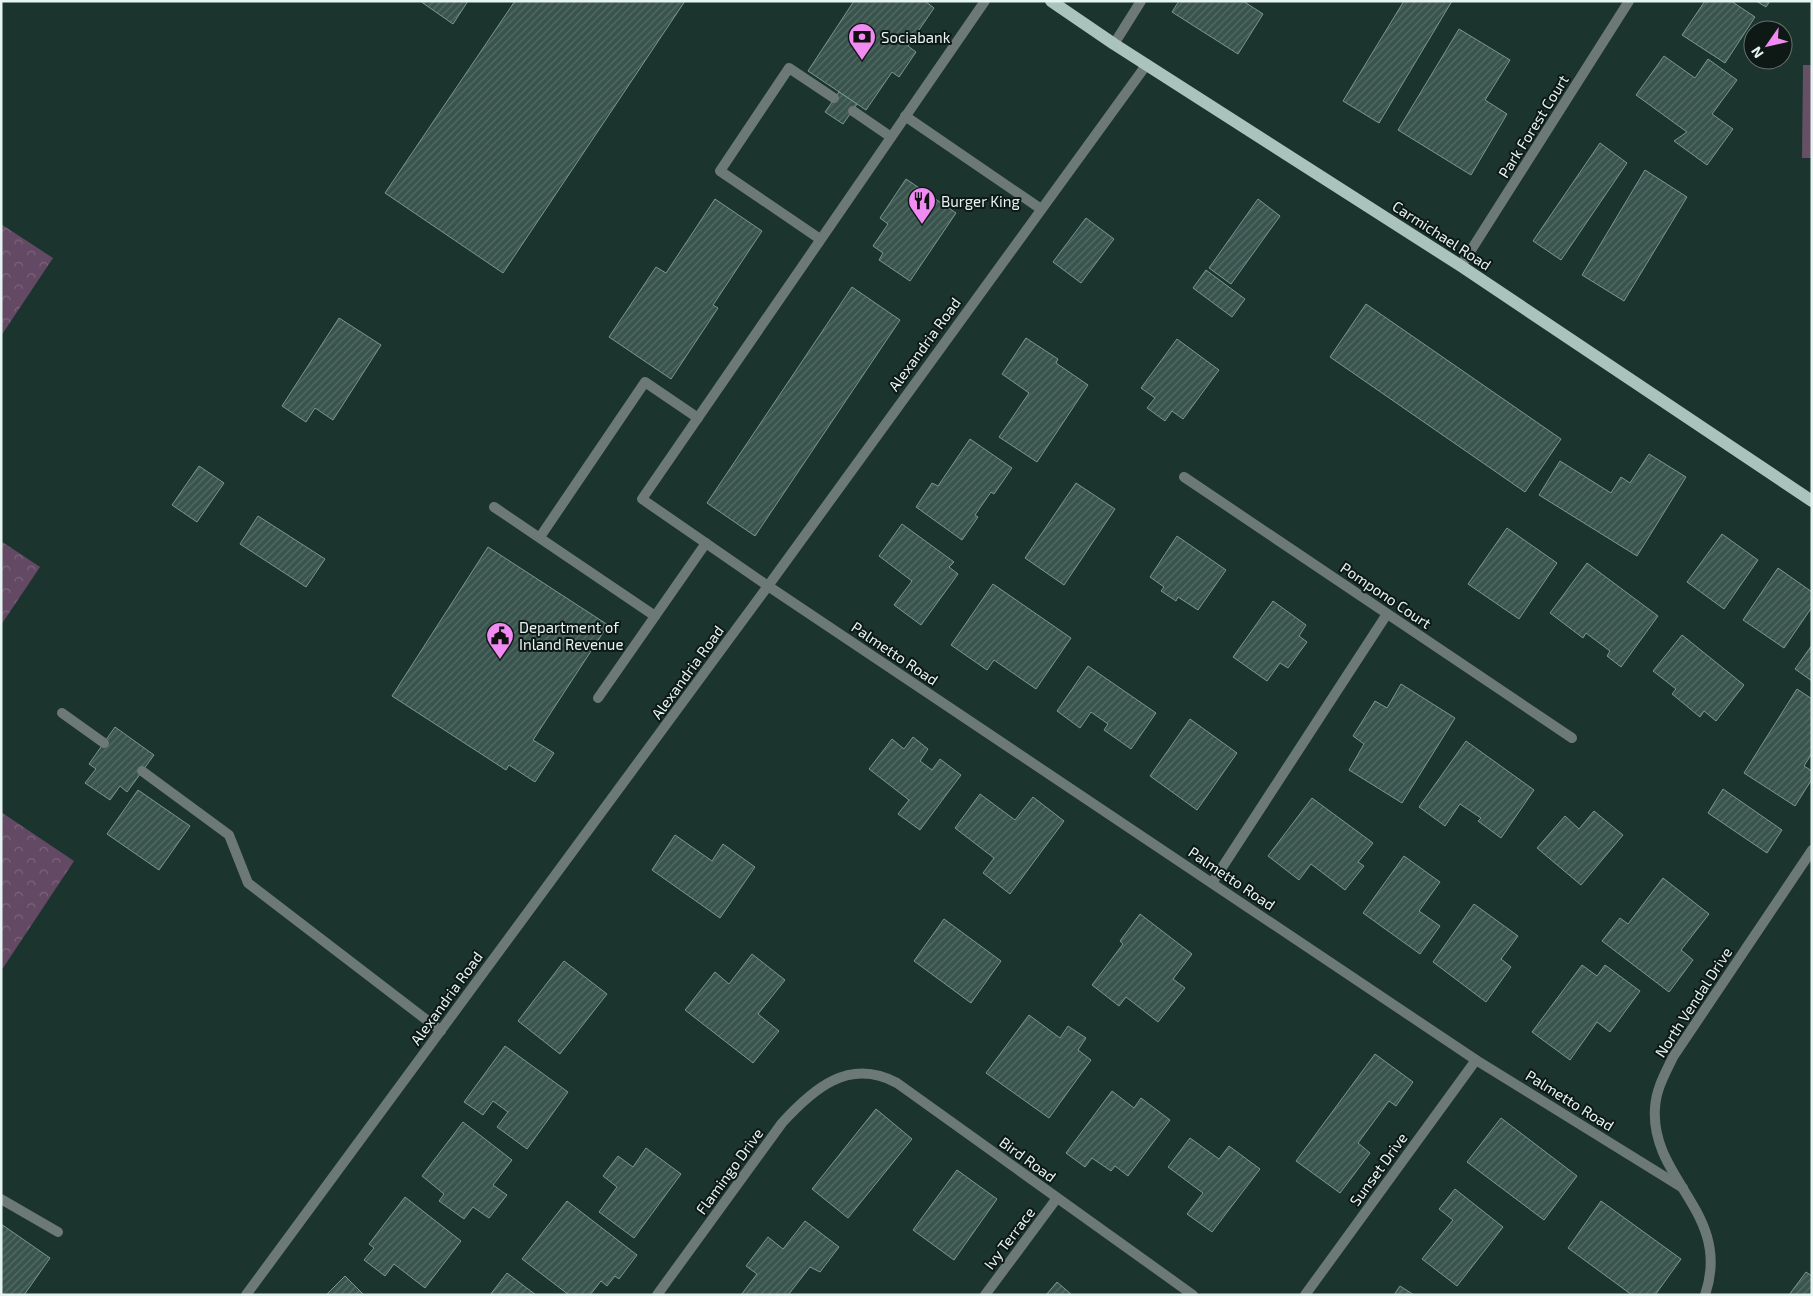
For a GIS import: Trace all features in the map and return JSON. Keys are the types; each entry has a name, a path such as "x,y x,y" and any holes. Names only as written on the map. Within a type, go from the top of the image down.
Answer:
{"main road":[{"name":"Carmichael Road","path":"1051,1 1114,44 1461,266 1812,501"}],"street":[{"path":"540,537 645,382 698,418 985,1"},
{"path":"1114,44 1141,1"},
{"name":"Park Forest Court","path":"1461,266 1629,1"},
{"name":"Alexandria Road","path":"246,1295 768,586 1147,64"},
{"path":"820,239 720,171 789,68 834,98"},
{"path":"853,110 891,137"},
{"path":"905,116 1040,209"},
{"name":"Palmetto Road","path":"698,418 642,499 768,586 1476,1060 1683,1188"},
{"name":"Pompono Court","path":"1184,477 1572,738"},
{"path":"494,507 655,616"},
{"path":"598,698 706,543"},
{"path":"1212,883 1387,614"},
{"path":"62,713 104,743"},
{"path":"142,772 229,834 248,883 441,1031"},
{"name":"North Vendal Drive","path":"1705,1295 1710,1280 1710,1244 1695,1206 1673,1172 1659,1141 1655,1108 1658,1088 1673,1057 1812,850"},
{"name":"Sunset Drive","path":"1305,1295 1476,1060"},
{"name":"Bird Road","path":"837,1078 866,1073 884,1076 1193,1295"},
{"name":"Flamingo Drive","path":"657,1295 782,1123 811,1094 837,1078"},
{"name":"Ivy Terrace","path":"985,1295 1057,1198"},
{"path":"1,1199 58,1232"}],"green space":[{"path":"1,224 53,258 1,336"},
{"path":"1,541 40,567 1,625"},
{"path":"1,812 74,861 1,971"}],"shaded area":[{"path":"1803,65 1812,65 1812,158 1802,158"}],"building":[{"path":"420,1 468,1 453,24"},
{"path":"515,1 685,1 503,273 385,193"},
{"name":"Sociabank","path":"854,1 925,1 934,8 908,46 916,52 899,77 892,72 866,110 808,71"},
{"path":"1179,1 1243,1 1263,14 1238,54 1172,12"},
{"path":"1404,1 1452,1 1379,123 1343,101"},
{"path":"1705,1 1731,1 1755,17 1753,20 1743,20 1743,35 1725,63 1682,35"},
{"path":"1756,1 1770,1 1766,7"},
{"path":"1459,29 1510,60 1485,100 1507,114 1471,175 1398,130"},
{"path":"1664,56 1695,78 1708,59 1737,80 1712,114 1733,129 1707,165 1674,141 1687,132 1636,95"},
{"path":"839,92 857,104 843,124 825,112"},
{"path":"1600,143 1627,163 1561,260 1533,241"},
{"path":"1645,170 1687,197 1624,301 1582,275"},
{"path":"906,179 956,213 910,281 879,260 883,253 873,246 888,224 880,218"},
{"path":"715,199 762,231 713,305 718,308 671,379 609,337 656,267 666,273"},
{"path":"1258,199 1280,216 1231,284 1209,268"},
{"path":"1086,218 1114,239 1081,283 1053,262"},
{"path":"1206,270 1245,299 1232,317 1193,288"},
{"path":"852,287 900,320 755,536 707,503"},
{"path":"1366,304 1561,439 1525,492 1330,357"},
{"path":"339,318 381,345 333,420 315,408 306,422 282,406"},
{"path":"1026,338 1058,359 1056,363 1088,385 1037,462 999,437 1029,393 1002,374"},
{"path":"1177,339 1219,370 1183,419 1172,411 1165,421 1147,408 1155,398 1141,388"},
{"path":"970,439 1012,468 994,494 991,492 975,515 978,517 962,540 916,507 932,483 938,486"},
{"path":"1649,454 1686,477 1637,556 1539,495 1560,461 1611,493 1621,477 1630,483"},
{"path":"199,466 224,483 197,522 172,505"},
{"path":"1076,483 1115,509 1064,585 1025,558"},
{"path":"258,516 325,559 306,587 240,544"},
{"path":"902,524 954,562 949,567 958,574 921,625 894,605 912,581 879,556"},
{"path":"1507,528 1557,563 1519,619 1468,584"},
{"path":"1722,534 1758,560 1724,609 1687,582"},
{"path":"1177,536 1226,570 1198,610 1178,597 1176,601 1161,591 1164,587 1150,577"},
{"name":"Department of Inland Revenue","path":"488,547 608,625 533,740 554,753 535,782 509,765 506,770 392,696"},
{"path":"1587,563 1658,616 1621,667 1607,656 1610,651 1586,633 1583,638 1550,613"},
{"path":"1778,568 1812,592 1812,607 1784,648 1743,620"},
{"path":"993,584 1071,638 1036,689 994,660 987,670 951,645"},
{"path":"1273,601 1306,625 1299,636 1307,642 1288,668 1280,663 1267,681 1233,657"},
{"path":"1682,635 1744,685 1716,721 1704,711 1700,717 1672,694 1676,689 1653,671"},
{"path":"1812,645 1812,681 1795,669"},
{"path":"1088,666 1156,713 1131,749 1104,730 1108,724 1091,712 1080,728 1057,711"},
{"path":"1401,684 1455,718 1402,803 1349,770 1364,744 1353,736 1375,701 1387,708"},
{"path":"1797,689 1812,699 1812,753 1804,766 1812,771 1812,779 1795,806 1744,773"},
{"path":"1190,719 1237,753 1197,810 1150,776"},
{"path":"115,727 154,755 127,792 120,786 110,800 85,783 96,769 89,764"},
{"path":"913,737 928,749 920,761 932,770 940,759 961,775 920,830 898,814 909,800 869,769 892,739 904,749"},
{"path":"1466,741 1534,790 1501,838 1478,821 1481,818 1460,804 1445,826 1419,807"},
{"path":"1723,789 1782,830 1767,853 1708,813"},
{"path":"138,790 190,826 159,870 107,834"},
{"path":"980,794 1015,820 1033,797 1064,821 1010,894 983,873 994,858 955,828"},
{"path":"1312,798 1373,843 1358,862 1364,866 1345,890 1311,864 1299,880 1268,856"},
{"path":"1594,811 1623,835 1581,885 1537,848 1565,816 1579,829"},
{"path":"675,835 712,861 723,844 755,867 720,918 652,870"},
{"path":"1404,856 1440,882 1419,911 1440,926 1420,954 1363,913"},
{"path":"1663,878 1709,914 1681,950 1693,960 1669,992 1602,941 1620,918 1628,924"},
{"path":"1474,904 1518,936 1501,959 1511,967 1486,1002 1433,962"},
{"path":"1140,914 1192,954 1173,979 1185,988 1158,1022 1126,997 1119,1006 1092,985 1123,944 1120,941"},
{"path":"944,919 1001,961 971,1003 914,961"},
{"path":"752,954 785,980 758,1014 779,1031 753,1063 685,1010 715,972 729,984"},
{"path":"564,961 607,994 560,1054 518,1021"},
{"path":"1582,965 1597,976 1605,965 1640,991 1610,1032 1597,1022 1570,1060 1532,1032"},
{"path":"1029,1015 1060,1038 1068,1026 1086,1038 1078,1050 1091,1060 1049,1118 986,1073"},
{"path":"505,1046 568,1092 527,1149 497,1127 508,1112 493,1101 483,1115 464,1102"},
{"path":"1375,1054 1413,1082 1396,1106 1389,1101 1358,1143 1370,1153 1340,1193 1296,1161"},
{"path":"1112,1091 1134,1108 1141,1098 1170,1120 1128,1176 1115,1166 1111,1171 1092,1158 1085,1167 1066,1153"},
{"path":"876,1109 912,1139 848,1218 812,1189"},
{"path":"1501,1118 1577,1176 1544,1220 1467,1162"},
{"path":"463,1122 512,1160 493,1185 507,1195 489,1218 473,1207 464,1219 439,1201 444,1194 422,1176"},
{"path":"1190,1138 1219,1159 1229,1146 1260,1169 1212,1232 1187,1214 1203,1193 1168,1167"},
{"path":"646,1148 681,1174 634,1238 599,1212 617,1187 603,1176 618,1156 633,1167"},
{"path":"957,1170 997,1199 954,1260 913,1230"},
{"path":"1455,1189 1503,1227 1457,1286 1422,1259 1453,1220 1439,1209"},
{"path":"405,1197 461,1241 425,1288 394,1264 385,1276 364,1260 374,1248 369,1244"},
{"path":"567,1201 637,1255 619,1279 615,1276 607,1286 601,1281 590,1295 569,1295 522,1259"},
{"path":"1601,1201 1681,1259 1655,1295 1632,1295 1568,1248"},
{"path":"805,1221 839,1247 820,1272 810,1267 788,1295 741,1295 757,1274 746,1266 768,1237 783,1249"},
{"path":"1,1224 50,1258 24,1295 1,1295"},
{"path":"1806,1272 1812,1276 1812,1295 1789,1295"},
{"path":"507,1273 536,1295 490,1295"},
{"path":"345,1276 364,1295 326,1295"},
{"path":"1057,1282 1072,1295 1046,1295"},
{"path":"1400,1286 1414,1295 1394,1295"}],"place":[{"name":"Sociabank","path":"862,61"},
{"name":"Burger King","path":"922,225"},
{"name":"Department of Inland Revenue","path":"500,660"}]}
